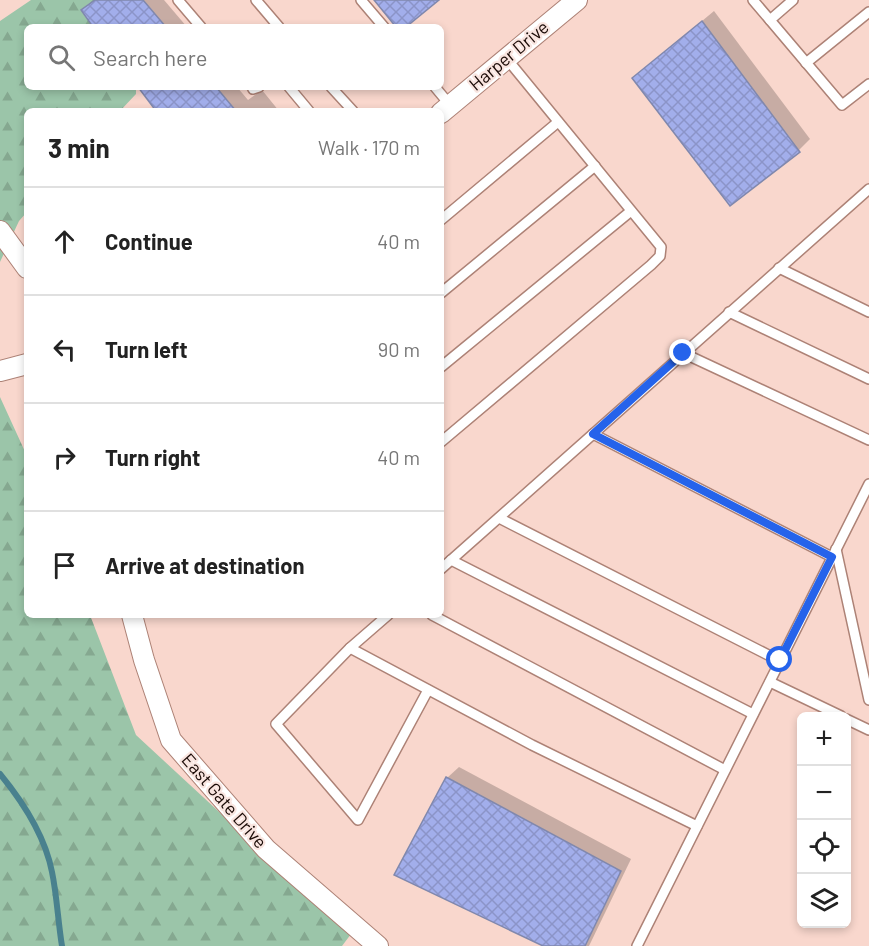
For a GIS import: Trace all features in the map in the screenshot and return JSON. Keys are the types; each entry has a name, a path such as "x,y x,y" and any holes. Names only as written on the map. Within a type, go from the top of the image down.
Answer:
{"street":[{"name":"Harper Drive","path":"446,109 577,0"},
{"path":"0,231 24,264"},
{"path":"0,371 24,365"},
{"name":"East Gate Drive","path":"133,618 144,660 171,740 266,849 378,946"}],"lane":[{"path":"178,0 198,24"},
{"path":"256,0 276,24"},
{"path":"361,0 381,24"},
{"path":"753,0 842,105 869,84"},
{"path":"770,20 794,0"},
{"path":"806,63 869,12"},
{"path":"444,439 660,256 661,247 507,59"},
{"path":"292,90 306,108"},
{"path":"334,90 350,108"},
{"path":"436,90 446,109"},
{"path":"444,217 558,122"},
{"path":"444,291 595,166"},
{"path":"444,566 869,189"},
{"path":"444,365 631,211"},
{"path":"779,268 869,312"},
{"path":"729,312 869,379"},
{"path":"683,353 869,440"},
{"path":"593,434 834,553"},
{"path":"637,946 869,484"},
{"path":"499,519 780,660"},
{"path":"834,553 869,700"},
{"path":"451,560 753,714"},
{"path":"385,618 350,648 276,724 358,820 428,690"},
{"path":"438,618 725,770"},
{"path":"350,648 532,745 697,826"},
{"path":"770,682 831,712"},
{"path":"851,721 869,730"}],"shaded area":[{"path":"0,0 869,0 869,946 0,946"}],"green space":[{"path":"31,0 100,0 122,24 24,24 24,90 136,90 136,94 123,108 24,108 24,215 19,221 0,262 0,21"},
{"path":"0,397 24,449 24,618 91,618 136,735 351,934 342,946 0,946"}],"building":[{"path":"95,0 143,0 163,24 91,24 81,10"},
{"path":"374,0 439,0 410,24 394,24"},
{"path":"702,21 800,152 730,206 632,78"},
{"path":"140,90 218,90 234,108 154,108"},
{"path":"446,777 621,871 585,946 543,946 394,875"}],"waterway":[{"path":"0,774 25,808 44,845 54,881 62,946"}],"route":[{"path":"683,353 593,434 832,557 780,660"}]}
